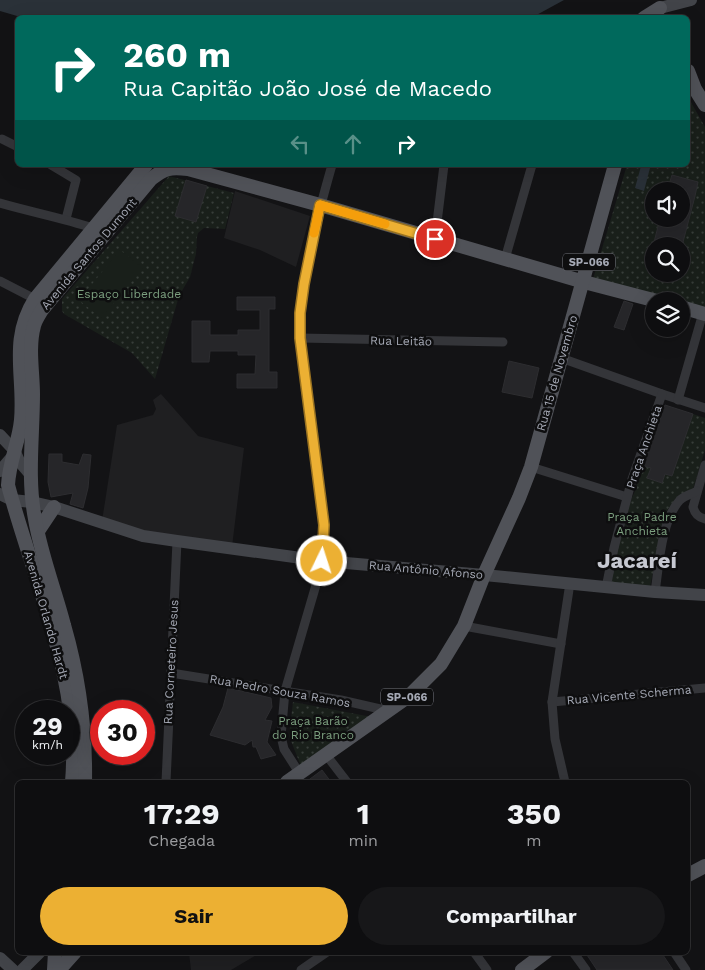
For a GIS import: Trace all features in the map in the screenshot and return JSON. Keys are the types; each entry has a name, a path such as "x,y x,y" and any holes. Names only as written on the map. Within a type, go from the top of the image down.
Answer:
{"main road":[{"path":"691,84 705,105"},
{"name":"Avenida Santos Dumont","path":"13,453 21,420 19,352 26,313 35,299 144,167"},
{"name":"Rua 15 de Novembro","path":"484,575 520,498 531,467 614,167"},
{"name":"Avenida Santos Dumont","path":"32,502 31,340 34,325 42,310 58,290 151,179 161,171 169,168 204,170"},
{"path":"204,170 435,239 645,298"},
{"path":"690,309 704,313"},
{"name":"Avenida Orlando Hardt","path":"13,453 6,497 53,629 63,669 68,693 74,756 72,780"},
{"name":"Avenida Orlando Hardt","path":"32,502 38,531 65,626 80,693 86,758 85,780"},
{"path":"38,531 54,506"},
{"name":"SP-066","path":"290,780 410,696 441,664 464,626 484,575"},
{"path":"690,873 705,866"},
{"path":"522,970 542,955"}],"street":[{"path":"660,11 691,0"},
{"path":"2,139 15,146"},
{"path":"54,167 76,180 66,219"},
{"path":"300,774 284,750 281,736 285,691 322,561 324,525 300,338 300,313 320,205 331,167"},
{"path":"435,239 444,167"},
{"path":"505,259 531,167"},
{"path":"0,203 66,219 93,228"},
{"path":"0,281 35,299"},
{"path":"678,400 704,313"},
{"name":"Rua Leitão","path":"300,338 502,342"},
{"path":"561,358 705,408"},
{"name":"Praça Anchieta","path":"606,588 627,497 662,394"},
{"path":"0,436 31,475"},
{"path":"0,471 13,453"},
{"path":"705,465 694,502 694,512 705,519"},
{"path":"531,467 627,497"},
{"path":"655,592 669,514 681,499 697,491"},
{"name":"Rua Antônio Afonso","path":"6,497 54,506 143,536 177,541 322,561 570,583 606,588 705,595"},
{"name":"Rua Corneteiro Jesus","path":"166,780 177,541"},
{"path":"565,780 555,738 552,702 570,583"},
{"path":"464,626 561,644"},
{"name":"Rua Pedro Souza Ramos","path":"171,672 389,711"},
{"name":"Rua Vicente Scherma","path":"552,702 705,688"},
{"path":"327,756 345,780"},
{"path":"22,970 37,955"},
{"path":"301,970 323,955"},
{"path":"476,955 487,970"},
{"path":"576,955 586,970"},
{"path":"676,955 686,970"},
{"path":"0,958 13,970"}],"shaded area":[{"path":"0,0 564,0 536,15 15,15 0,11"},
{"path":"641,167 650,168 644,191 635,188"},
{"path":"235,191 310,216 296,267 260,250 224,238"},
{"path":"161,394 198,436 244,448 232,547 154,537 102,521 117,425 153,415 156,409 153,400"},
{"path":"189,955 257,955 231,970 191,970"}],"green space":[{"path":"690,101 705,127 705,311 690,305 690,292 645,292 645,294 593,279 626,167 690,167"},
{"name":"Espaço Liberdade","path":"169,176 234,193 225,229 204,228 198,233 196,254 190,277 179,296 155,379 132,353 64,314 62,311 62,299"},
{"path":"120,250 143,268 101,318 79,300"},
{"name":"Praça Padre Anchieta","path":"693,414 705,418 705,450 693,489 678,496 665,513 650,587 611,584 625,513 635,491 642,465 651,468 647,478 662,483 665,474 672,476"},
{"name":"Praça Barão do Rio Branco","path":"293,702 372,717 301,766 289,736"}],"building":[{"path":"672,175 698,182 690,215 690,182 670,182"},
{"path":"186,180 207,186 196,222 175,216"},
{"path":"658,227 687,227 684,237 655,237"},
{"path":"237,297 275,297 275,309 269,309 269,372 277,372 277,388 237,388 237,374 255,374 256,355 238,355 238,351 210,351 209,362 192,362 192,321 210,321 210,335 238,335 238,330 260,330 260,310 237,310"},
{"path":"624,301 633,304 624,330 614,327"},
{"path":"509,361 539,368 532,398 502,392"},
{"path":"665,405 693,414 672,476 665,474 662,483 647,478 651,468 643,466"},
{"path":"49,454 62,454 62,462 79,465 83,454 91,455 88,488 83,508 70,504 73,493 51,497 48,482"},
{"path":"228,688 271,698 272,707 265,720 272,721 267,742 276,755 261,759 256,747 253,747 252,740 245,745 210,735 223,707"},
{"path":"322,770 330,780 309,780"},
{"path":"587,955 663,955 673,970 597,970"}],"slow traffic":[{"path":"314,233 320,205 385,224"}],"district":[{"name":"Jacareí","path":"637,560"}],"route":[{"path":"322,561 324,525 300,338 300,313 304,284 320,205 435,239"}]}
